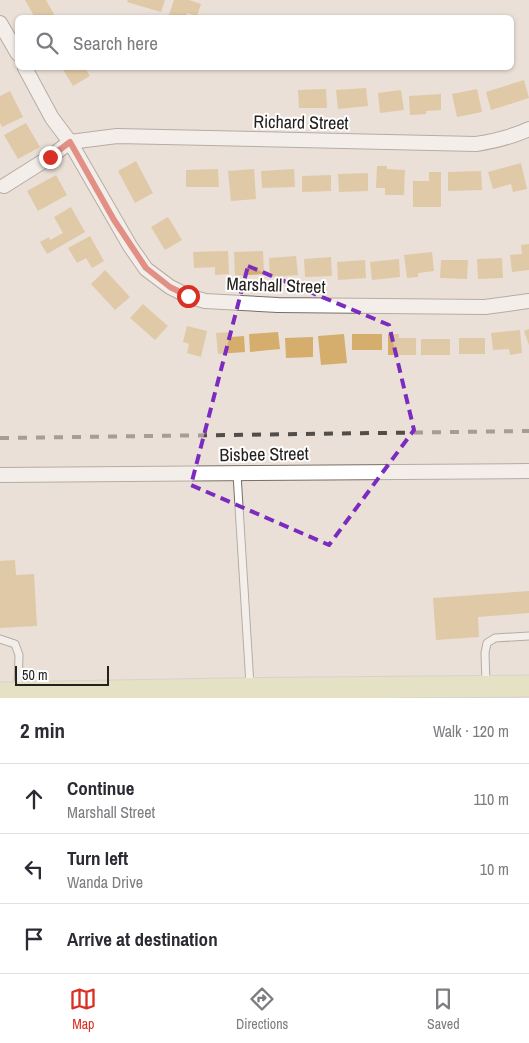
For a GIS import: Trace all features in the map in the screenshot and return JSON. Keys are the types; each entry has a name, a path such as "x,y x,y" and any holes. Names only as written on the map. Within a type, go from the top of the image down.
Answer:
{"main road":[{"path":"9,693 125,695 250,690 320,693 529,686"}],"street":[{"path":"0,22 15,49"},
{"name":"Marshall Street","path":"26,70 52,118 70,142 125,237 146,268 170,287 188,296 205,301 278,305 485,307 529,301"},
{"name":"Richard Street","path":"70,142 117,136 476,144 507,138 529,129"},
{"path":"4,186 70,142"},
{"name":"Bisbee Street","path":"0,475 529,470"}],"lane":[{"path":"238,474 250,690"},
{"path":"486,687 484,653 486,642 495,638 529,636"},
{"path":"0,639 15,644 18,654 9,693"}],"highlighted area":[{"path":"248,266 389,325 414,430 329,545 191,485"}],"building":[{"path":"25,0 46,0 54,14 52,15 33,15"},
{"path":"128,0 165,0 161,12 127,2"},
{"path":"174,0 189,0 201,4 197,15 187,13 187,15 169,15"},
{"path":"63,70 86,70 90,76 73,86"},
{"path":"524,80 529,98 491,110 486,92"},
{"path":"366,88 368,106 338,109 336,90"},
{"path":"326,89 327,108 299,108 298,90"},
{"path":"477,89 482,112 457,117 452,94"},
{"path":"401,90 404,110 380,113 378,93"},
{"path":"10,91 23,117 2,127 0,123 0,96"},
{"path":"441,94 441,110 426,111 426,114 410,115 409,96"},
{"path":"26,123 40,147 18,159 4,135"},
{"path":"136,161 153,193 135,203 118,171"},
{"path":"521,163 527,189 513,192 511,184 493,189 488,172"},
{"path":"377,166 387,166 387,169 405,170 404,195 385,195 385,188 376,188"},
{"path":"218,169 219,187 186,187 186,170"},
{"path":"254,169 256,199 231,201 228,171"},
{"path":"294,169 295,187 262,188 261,171"},
{"path":"481,171 482,190 448,191 448,172"},
{"path":"429,172 441,172 441,207 413,207 413,181 429,181"},
{"path":"368,173 368,191 339,192 338,174"},
{"path":"56,175 67,195 38,211 27,191"},
{"path":"331,175 331,191 302,192 302,176"},
{"path":"71,207 85,232 47,254 40,242 49,237 50,240 63,233 54,217"},
{"path":"168,217 182,240 165,250 151,227"},
{"path":"90,236 104,261 92,268 86,258 77,263 68,248"},
{"path":"529,244 529,270 512,272 510,255 522,254 521,245"},
{"path":"228,251 229,274 215,275 215,267 194,268 193,252"},
{"path":"263,251 264,274 235,276 234,252"},
{"path":"432,252 434,271 418,273 418,277 407,278 404,255"},
{"path":"296,256 298,275 270,277 269,258"},
{"path":"331,257 332,276 305,277 304,259"},
{"path":"502,258 503,278 478,279 477,259"},
{"path":"399,259 400,277 372,280 370,262"},
{"path":"365,260 366,278 338,280 337,262"},
{"path":"441,260 468,260 467,279 440,278"},
{"path":"105,270 130,297 115,310 91,284"},
{"path":"143,304 168,326 155,340 130,318"},
{"path":"187,326 207,331 201,357 187,353 189,344 183,342"},
{"path":"529,329 529,345 524,331"},
{"path":"520,330 522,353 510,355 509,349 493,350 491,333"},
{"path":"230,332 231,337 244,336 245,352 218,354 216,333"},
{"path":"278,332 280,349 250,352 249,334"},
{"path":"344,334 347,363 321,365 318,336"},
{"path":"352,334 382,334 382,350 352,350"},
{"path":"388,334 399,334 399,338 416,338 416,355 388,355"},
{"path":"313,337 313,357 286,358 285,338"},
{"path":"459,338 485,338 485,354 459,354"},
{"path":"421,339 450,339 450,355 421,355"},
{"path":"15,560 16,575 34,574 37,626 0,628 0,561"},
{"path":"529,591 529,613 478,617 479,637 436,640 433,598"}],"railway":[{"path":"0,438 529,431"}],"route":[{"path":"50,157 70,142 114,220 146,268 170,287 188,296"}]}
